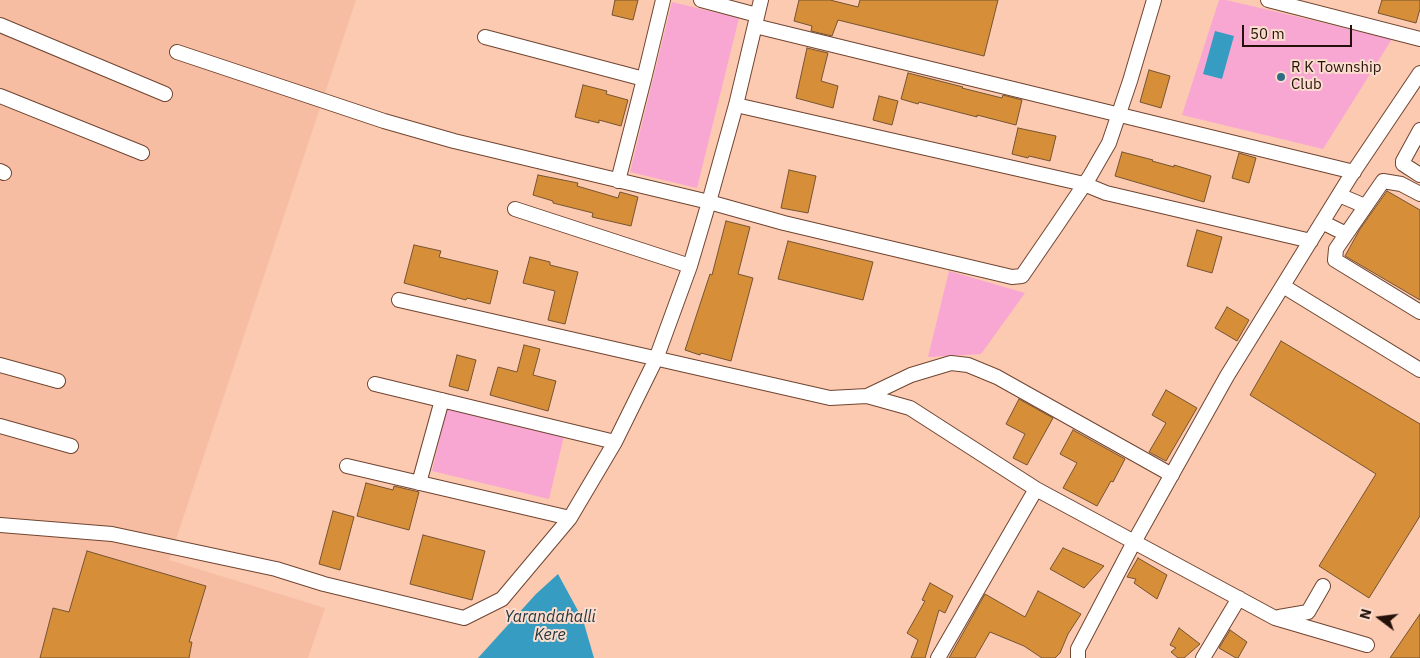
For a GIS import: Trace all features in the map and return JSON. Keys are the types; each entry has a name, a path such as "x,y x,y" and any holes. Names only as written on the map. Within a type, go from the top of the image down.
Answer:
{"street":[{"path":"618,180 663,0"},
{"path":"701,0 756,21 1354,172"},
{"path":"0,525 112,534 276,568 324,584 464,618 502,599 570,518 615,442 656,359 690,266 709,202 736,105 761,0"},
{"path":"177,52 384,121 454,140 709,202 784,223 1012,277 1022,276 1058,225 1109,143 1154,0"},
{"path":"1268,0 1420,38"},
{"path":"0,25 165,94"},
{"path":"485,37 644,79"},
{"path":"1078,658 1078,649 1134,542 1227,376 1339,195 1420,72"},
{"path":"0,96 142,153"},
{"path":"736,105 1084,184 1106,192 1310,241"},
{"path":"1420,130 1403,161 1403,164 1420,175"},
{"path":"1420,194 1401,184 1383,181 1336,249 1336,260 1420,312"},
{"path":"1339,195 1364,206"},
{"path":"515,209 690,266"},
{"path":"1322,222 1346,234"},
{"path":"1283,286 1420,370"},
{"path":"399,300 830,398 867,396 910,408 1036,489 1276,618 1367,645"},
{"path":"867,396 911,375 951,362 968,365 997,377 1172,475"},
{"path":"0,365 58,381"},
{"path":"376,384 615,442"},
{"path":"419,483 442,400"},
{"path":"0,426 71,446"},
{"path":"347,466 570,518"},
{"path":"938,658 1036,489"},
{"path":"1276,618 1308,612 1323,586"},
{"path":"1203,658 1239,598"}],"shaded area":[{"path":"0,0 356,0 169,560 325,608 308,658 0,658"},
{"name":"R K Township Club","path":"1219,0 1226,0 1392,39 1323,149 1182,115"},
{"path":"672,2 739,18 697,188 630,172"},
{"path":"949,271 1025,293 981,354 928,357"},
{"path":"447,408 564,436 549,499 432,471"}],"water":[{"path":"1215,31 1234,36 1222,79 1203,74"},
{"name":"Yarandahalli Kere","path":"558,574 583,620 594,658 478,658 536,594"}],"building":[{"path":"615,0 638,0 633,20 612,15"},
{"path":"799,0 830,0 858,7 860,0 998,0 984,56 838,20 832,36 811,31 812,26 794,21"},
{"path":"1382,0 1420,0 1420,9 1416,23 1378,13"},
{"path":"807,48 828,53 821,81 838,86 833,108 796,98"},
{"path":"1149,70 1170,76 1161,108 1140,102"},
{"path":"908,73 1002,98 1003,95 1022,100 1016,125 901,99"},
{"path":"583,85 607,91 606,94 628,100 621,126 599,120 599,123 575,117"},
{"path":"879,96 898,101 892,125 873,120"},
{"path":"1018,128 1056,136 1050,161 1012,154"},
{"path":"1122,152 1211,176 1204,202 1115,176"},
{"path":"1239,153 1256,158 1249,183 1232,178"},
{"path":"789,170 816,176 808,213 781,208"},
{"path":"538,175 578,183 577,186 618,198 620,192 638,197 631,226 592,217 593,213 553,203 553,201 533,195"},
{"path":"1387,191 1420,210 1420,300 1345,256 1360,229"},
{"path":"726,221 750,227 738,274 753,278 731,361 685,350 710,274 712,275"},
{"path":"1197,230 1222,237 1212,273 1187,266"},
{"path":"788,241 873,262 863,300 778,279"},
{"path":"414,245 441,251 439,257 498,271 490,304 467,298 466,300 404,283"},
{"path":"530,257 550,262 550,265 578,272 565,324 548,320 555,291 523,283"},
{"path":"1227,307 1249,320 1237,341 1215,328"},
{"path":"1281,341 1420,424 1420,516 1369,598 1319,566 1376,474 1250,395"},
{"path":"524,345 540,349 533,375 556,381 548,411 490,395 498,367 517,372"},
{"path":"457,355 476,360 468,391 449,386"},
{"path":"1166,390 1197,408 1166,461 1149,452 1166,423 1152,415"},
{"path":"1019,399 1053,418 1027,465 1013,458 1025,434 1006,424"},
{"path":"1073,430 1125,459 1097,506 1063,488 1077,463 1060,454"},
{"path":"366,483 393,490 394,486 419,492 409,530 357,516"},
{"path":"333,511 354,517 340,570 319,564"},
{"path":"423,535 485,551 472,600 410,584"},
{"path":"1063,548 1104,566 1084,588 1050,569"},
{"path":"87,551 206,586 189,642 192,642 189,658 40,658 53,608 69,612"},
{"path":"1138,558 1167,575 1157,599 1134,583 1136,579 1127,577"},
{"path":"930,583 953,596 945,613 939,610 925,658 911,658 918,640 907,633 925,601 922,600"},
{"path":"1038,591 1081,614 1068,634 1060,653 1055,658 1042,658 1024,646 990,632 975,658 949,658 985,594 1025,617"},
{"path":"1420,614 1420,658 1390,658"},
{"path":"1179,628 1200,644 1184,658 1178,658 1171,652 1176,648 1170,645"},
{"path":"1230,630 1247,642 1238,658 1219,648"}],"place":[{"name":"R K Township Club","path":"1281,77"}]}
